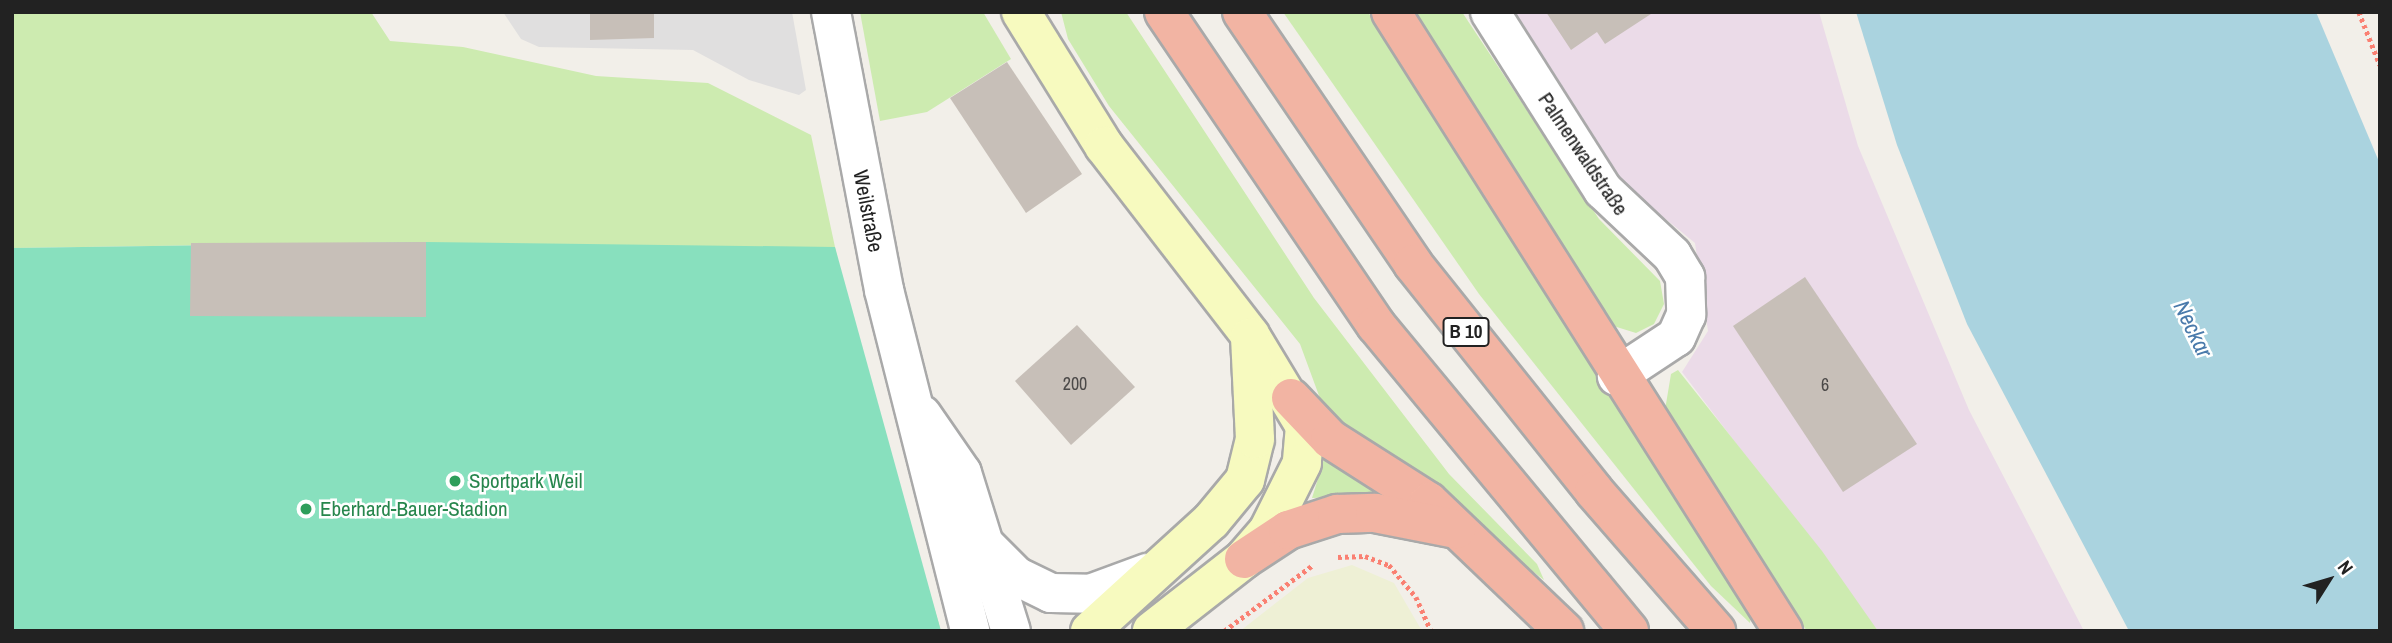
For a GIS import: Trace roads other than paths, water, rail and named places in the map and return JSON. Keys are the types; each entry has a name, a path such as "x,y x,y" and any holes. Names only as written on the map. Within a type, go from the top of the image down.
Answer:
{"highway":[{"path":"1164,12 1376,325 1629,631"},
{"name":"B 10","path":"1242,12 1413,264 1594,491 1716,631"},
{"path":"1391,12 1617,376 1783,631"},
{"path":"1291,398 1330,439 1416,493 1460,530 1564,631"},
{"path":"1244,559 1289,530 1337,514 1375,513 1460,530"}],"main road":[{"path":"1021,12 1104,146 1250,334 1291,398 1307,437 1302,463 1268,531 1244,559 1152,631"},
{"path":"1090,631 1147,573 1211,521 1245,480 1255,439 1250,334"}],"street":[{"name":"Weilstraße","path":"831,12 873,237 970,629"},
{"name":"Palmenwaldstraße","path":"1490,12 1603,190 1672,255 1685,277 1686,315 1676,337 1617,376"},
{"name":"Weilstraße","path":"916,407 962,473 988,548 1011,631"},
{"path":"988,548 1016,576 1051,593 1090,594 1147,573"}],"water":[{"name":"Neckar","path":"1856,12 2316,12 2380,164 2380,631 2129,631 1967,324 1897,145"}],"place":[{"name":"Sportpark Weil","path":"455,481"},
{"name":"Eberhard-Bauer-Stadion","path":"306,509"}]}
